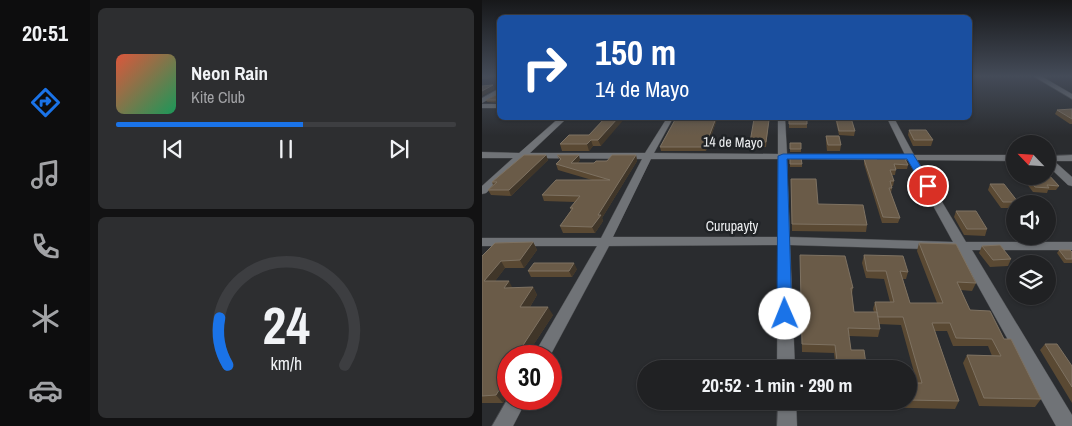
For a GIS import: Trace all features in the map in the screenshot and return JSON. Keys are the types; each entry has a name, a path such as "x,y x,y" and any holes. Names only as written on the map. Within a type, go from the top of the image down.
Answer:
{"street":[{"path":"482,106 497,106"},
{"path":"482,191 561,120"},
{"path":"547,345 605,242 648,155 669,120"},
{"path":"782,120 786,360"},
{"path":"892,120 910,156 1067,426"},
{"name":"14 de Mayo","path":"482,155 1006,158"},
{"path":"1056,159 1072,158"},
{"path":"1056,167 1072,182"},
{"name":"Curupayty","path":"482,242 783,241 963,246 1072,246"},
{"path":"502,426 511,410"},
{"path":"787,410 787,426"}],"building":[{"path":"494,96 497,96 497,100 486,100"},
{"path":"1072,109 1072,119 1057,110"},
{"path":"603,120 616,120 598,140 591,140 587,144 560,144 569,135 589,135"},
{"path":"675,120 715,120 705,147 660,147"},
{"path":"754,120 769,120 766,142 750,142"},
{"path":"789,120 807,120 807,124 789,124"},
{"path":"836,120 852,120 855,131 839,131"},
{"path":"909,130 926,130 933,140 914,140"},
{"path":"826,136 839,136 841,145 828,145"},
{"path":"790,143 801,143 801,149 790,149"},
{"path":"524,155 546,155 509,190 488,190 497,182 492,182"},
{"path":"557,155 579,155 571,163 594,163 596,161 607,161 612,155 636,155 592,227 560,226 573,208 570,208 580,196 542,195 556,180 610,180 556,164 561,159"},
{"path":"876,157 904,157 908,165 894,164 896,170 890,170 894,181 890,181 892,188 889,188 900,218 883,217 864,159 877,159"},
{"path":"790,158 801,158 802,164 790,164"},
{"path":"791,179 816,179 818,204 863,205 867,225 792,224"},
{"path":"990,184 1004,184 1013,195 1006,195 1006,202 1003,202"},
{"path":"1033,185 1047,185 1049,188 1035,187"},
{"path":"956,211 976,211 987,229 967,229"},
{"path":"533,242 520,260 501,261 484,281 509,281 504,288 533,287 520,307 548,307 523,345 497,345 497,393 482,396 482,256 495,243"},
{"path":"919,243 956,244 976,283 957,282 970,310 990,311 1004,339 1011,339 1041,399 984,398 967,355 1001,356 992,339 956,338 950,323 932,323 959,401 917,400 917,383 922,383 917,360 915,360 903,317 878,317 875,302 894,302 886,271 867,271 864,255 903,256 908,272 900,271 910,303 943,303"},
{"path":"1000,245 1008,255 1006,255 1006,259 993,260 982,246"},
{"path":"1059,250 1070,250 1072,252 1072,259 1066,259"},
{"path":"800,255 845,256 853,288 851,288 854,312 877,312 880,329 848,328 851,350 864,350 865,360 837,360 835,345 802,344"},
{"path":"534,263 574,263 569,271 528,271"},
{"path":"1045,344 1057,344 1072,366 1072,387"}],"route":[{"path":"785,314 783,156 910,156 928,186"}]}
